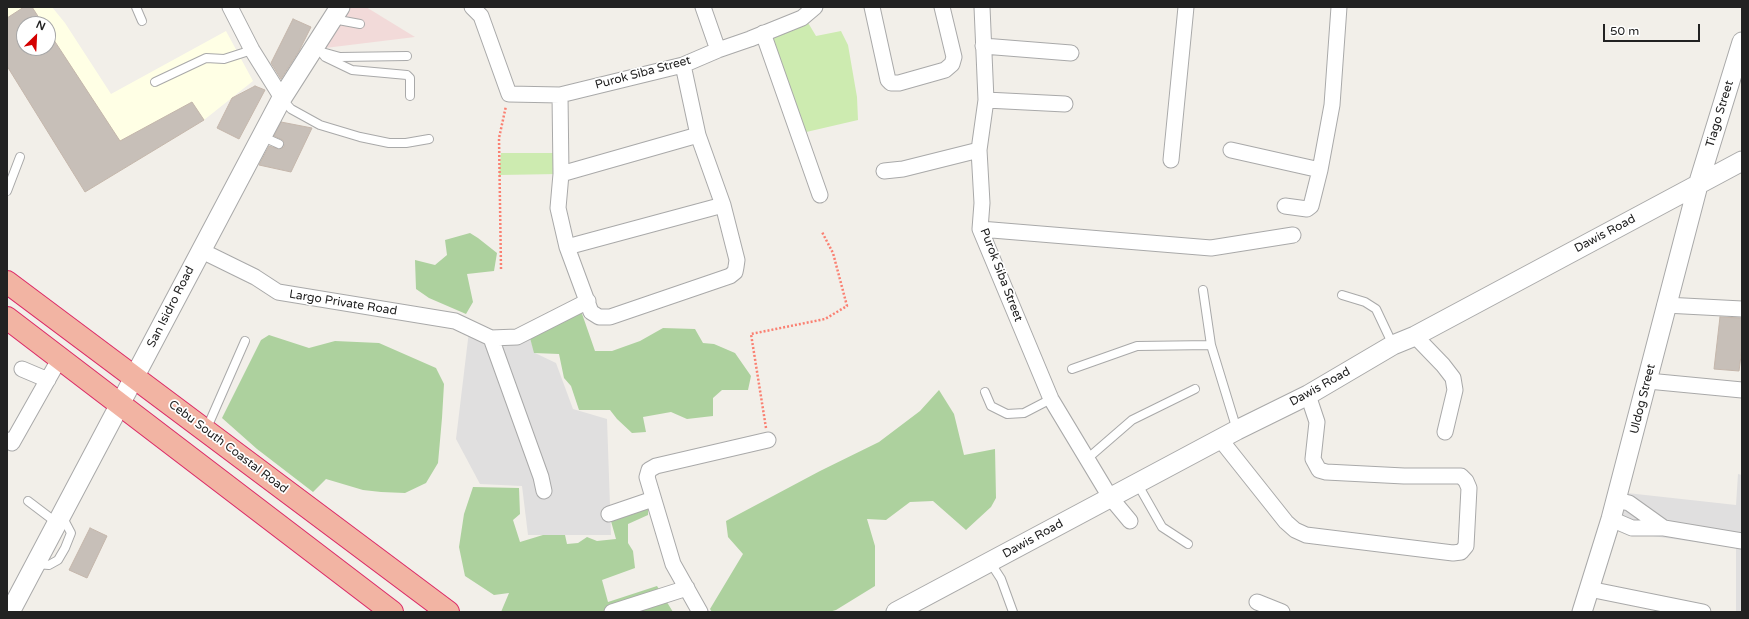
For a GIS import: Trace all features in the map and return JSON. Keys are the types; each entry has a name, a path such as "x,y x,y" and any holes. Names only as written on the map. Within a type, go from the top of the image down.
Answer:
{"highway":[{"name":"Cebu South Coastal Road","path":"7,282 448,612"},
{"path":"7,318 392,612"}],"street":[{"path":"230,7 252,50 282,98"},
{"path":"472,7 481,16 509,93"},
{"path":"704,7 718,50"},
{"name":"Purok Siba Street","path":"509,93 560,95 683,65 802,18 815,7"},
{"path":"872,7 888,80 899,83 945,70 952,64 954,56 942,7"},
{"name":"Purok Siba Street","path":"982,7 986,100 979,150 982,203 980,229 1052,399 1110,497 1130,521"},
{"path":"1171,160 1186,7"},
{"path":"1285,206 1310,208 1320,170 1332,105 1339,7"},
{"name":"San Isidro Road","path":"10,607 36,564 261,136 282,98 317,50 336,13"},
{"path":"763,33 820,195"},
{"name":"Tiago Street","path":"1698,185 1742,42"},
{"path":"983,46 1071,53"},
{"path":"560,95 561,174 558,208 567,247 591,312 604,318 610,317 730,276 735,272 737,260 723,205 698,135 683,65"},
{"path":"986,100 1065,104"},
{"path":"561,174 698,135"},
{"path":"884,171 903,169 979,150"},
{"path":"1231,150 1320,170"},
{"name":"Dawis Road","path":"896,612 1237,430 1308,395 1393,344 1415,336 1742,161"},
{"name":"Uldog Street","path":"1582,612 1611,519 1698,185"},
{"path":"567,247 723,205"},
{"path":"980,229 1211,248 1293,235"},
{"name":"Largo Private Road","path":"200,250 255,277 278,292 455,321 491,338 517,337 588,301"},
{"path":"1666,306 1742,309"},
{"path":"1415,336 1443,365 1453,378 1455,390 1445,432"},
{"path":"491,338 541,476 544,491"},
{"path":"7,440 12,443 60,358"},
{"path":"22,369 48,380"},
{"path":"1648,381 1742,390"},
{"path":"1220,439 1286,522 1295,530 1306,535 1453,553 1461,552 1466,546 1469,488 1466,480 1461,476 1404,476 1326,472 1319,470 1313,459 1317,422 1308,395"},
{"path":"700,612 673,564 647,477 649,470 656,466 768,440"},
{"path":"609,514 653,499"},
{"path":"1616,500 1629,503 1664,528"},
{"path":"1611,519 1632,528 1664,528 1718,539 1742,542"},
{"path":"612,612 687,588"},
{"path":"1589,589 1703,612"},
{"path":"1257,602 1282,612"}],"lane":[{"path":"136,7 142,21"},
{"path":"336,13 360,24"},
{"path":"155,82 206,58 224,59 252,50"},
{"path":"317,50 340,57 407,56"},
{"path":"317,50 325,57 352,70 407,75 410,78 410,96"},
{"path":"282,98 291,109 320,126 389,143 406,143 429,139"},
{"path":"261,136 279,144"},
{"path":"7,191 20,157"},
{"path":"1203,290 1211,345 1237,430"},
{"path":"1342,295 1365,302 1376,309 1393,344"},
{"path":"206,430 245,341"},
{"path":"1072,369 1137,346 1211,345"},
{"path":"1087,459 1132,420 1195,388"},
{"path":"985,392 991,406 1007,414 1024,413 1052,399"},
{"path":"1137,483 1162,527 1188,544"},
{"path":"28,501 59,519"},
{"path":"990,562 1001,579 1013,612"}],"path":[{"path":"501,268 499,138 509,93"},
{"path":"768,440 751,334 825,319 847,306 833,253 822,232"}],"shaded area":[{"path":"7,7 52,7 65,23 111,94 226,31 253,81 204,120 85,192 7,56"},
{"path":"345,7 366,7 415,37 317,49"},
{"path":"469,331 529,335 535,353 556,363 573,409 607,419 611,535 528,535 522,486 480,484 456,439"},
{"path":"1738,474 1742,475 1742,612 1736,612 1736,548 1618,531 1627,493 1736,505"}],"green space":[{"path":"804,16 816,36 841,31 848,45 857,97 858,120 802,133 766,34"},
{"path":"501,153 558,153 558,174 499,175"},
{"path":"470,233 497,253 494,271 467,274 473,302 466,314 429,298 416,289 415,260 435,265 447,255 445,240"},
{"path":"580,308 595,351 612,351 640,341 663,328 695,329 703,343 714,344 735,353 751,376 748,390 722,390 713,398 713,416 687,419 671,412 643,417 646,432 632,433 610,410 579,410 571,386 564,378 559,354 534,353 530,338"},
{"path":"269,335 309,348 335,341 379,343 436,368 444,384 442,418 438,463 426,483 405,493 363,490 326,479 313,492 257,449 222,418 261,340"},
{"path":"939,390 954,414 964,455 995,449 996,498 991,507 966,530 933,501 910,502 886,520 867,519 875,546 875,586 836,610 829,612 712,612 710,609 743,554 728,537 726,521 820,471 879,442 920,411"},
{"path":"473,487 519,488 520,514 513,520 520,542 543,535 565,535 567,544 578,543 587,537 597,541 616,539 609,514 648,508 648,515 628,524 628,543 633,551 635,568 602,580 608,602 657,586 673,612 501,612 509,593 494,595 465,576 459,547 464,514"}],"building":[{"path":"24,7 32,7 38,16 16,16 16,56 56,56 56,43 120,141 192,102 204,120 85,192 7,66 7,18"},
{"path":"293,19 311,27 299,51 281,79 271,63"},
{"path":"255,86 265,90 239,139 217,128 232,98"},
{"path":"281,122 312,128 291,172 259,165 269,146 279,149 284,147 283,140 274,136"},
{"path":"1720,317 1742,318 1742,348 1739,371 1714,369"},
{"path":"90,528 107,536 87,578 69,570"}]}
